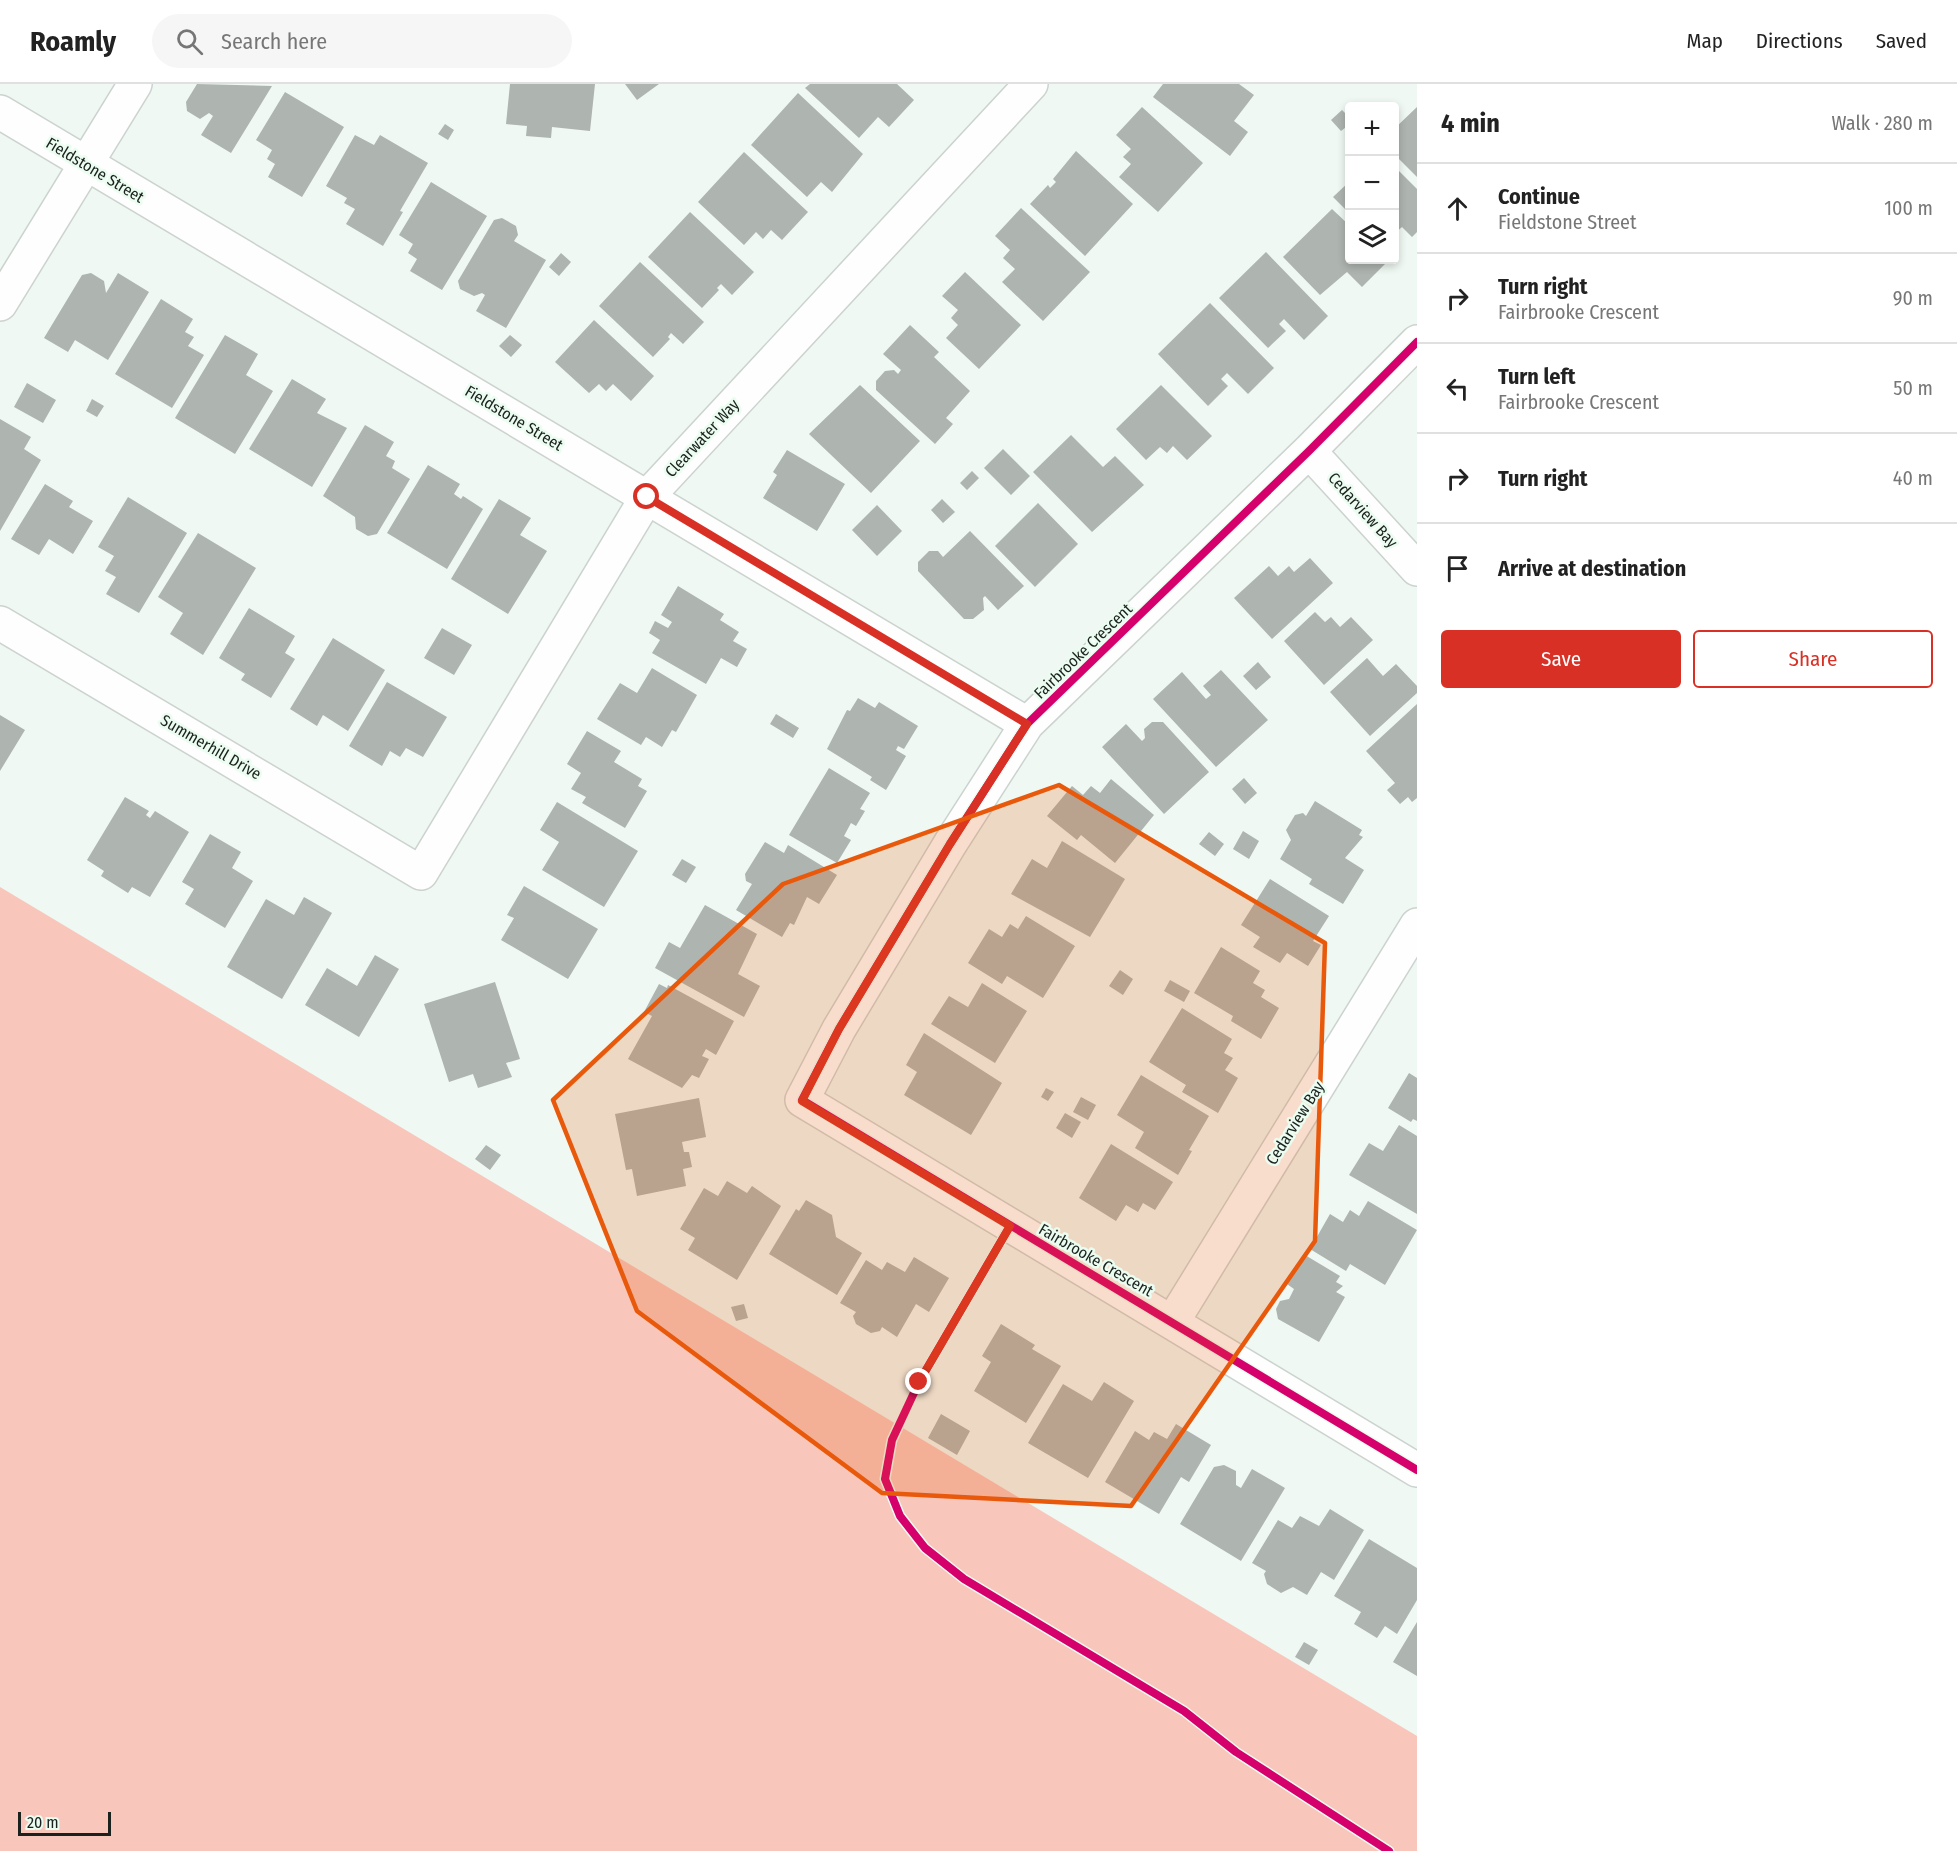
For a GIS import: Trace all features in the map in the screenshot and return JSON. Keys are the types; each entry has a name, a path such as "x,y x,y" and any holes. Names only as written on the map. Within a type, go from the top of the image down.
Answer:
{"street":[{"path":"0,304 135,84"},
{"name":"Clearwater Way","path":"421,873 647,497 1031,84"},
{"name":"Fieldstone Street","path":"0,112 1027,724"},
{"name":"Fairbrooke Crescent","path":"1417,342 1309,451 1027,724 950,844 845,1018 802,1101 1173,1321 1417,1470"},
{"name":"Cedarview Bay","path":"1309,451 1417,569"},
{"name":"Summerhill Drive","path":"0,623 421,873"},
{"name":"Cedarview Bay","path":"1173,1321 1417,925"}],"highlighted area":[{"path":"1059,785 1325,943 1315,1241 1131,1506 882,1493 637,1311 553,1100 783,884"}],"shaded area":[{"path":"0,887 1417,1736 1417,1851 0,1851"}],"building":[{"path":"197,84 272,86 231,153 201,135 213,116 209,113 200,119 187,111 186,102"},
{"path":"510,84 595,84 590,131 552,127 551,138 526,136 527,126 506,124"},
{"path":"625,84 659,84 637,100"},
{"path":"810,84 897,84 914,100 889,127 878,117 859,138 805,88"},
{"path":"1163,84 1239,84 1254,95 1234,121 1248,132 1230,156 1153,97"},
{"path":"285,92 344,127 302,197 268,177 275,164 267,159 272,150 256,140"},
{"path":"798,93 863,154 832,192 821,182 807,197 751,145"},
{"path":"1142,107 1203,163 1158,212 1119,177 1131,164 1123,157 1131,149 1116,135"},
{"path":"1417,107 1417,177 1399,159 1399,124"},
{"path":"1342,110 1345,113 1345,128 1341,131 1331,120"},
{"path":"445,124 454,130 448,140 438,134"},
{"path":"355,135 374,145 380,135 428,163 383,246 346,224 355,209 344,203 347,198 326,186"},
{"path":"1076,151 1133,204 1085,256 1030,204 1048,185 1050,188 1056,182 1053,179"},
{"path":"744,152 808,212 782,240 771,230 763,239 756,232 744,245 698,202"},
{"path":"1399,171 1417,189 1417,232 1412,237 1402,227 1399,230"},
{"path":"431,182 487,216 442,290 410,271 417,259 408,253 413,244 399,235"},
{"path":"1345,186 1345,209 1333,197"},
{"path":"1021,208 1090,272 1043,321 1002,282 1015,269 1003,258 1010,250 995,236"},
{"path":"1332,209 1345,221 1345,264 1385,264 1362,287 1347,272 1320,295 1283,257"},
{"path":"690,212 754,272 732,295 721,284 717,288 719,290 702,308 648,257"},
{"path":"502,218 516,226 518,235 514,241 546,260 506,328 476,311 485,295 482,293 474,296 460,289 458,281 494,220"},
{"path":"1266,252 1328,316 1304,340 1284,319 1279,324 1286,331 1268,348 1219,298"},
{"path":"561,253 571,262 559,276 549,267"},
{"path":"640,262 704,322 683,344 671,333 668,337 670,339 653,357 599,306"},
{"path":"965,272 1021,325 979,369 946,338 958,325 951,318 958,310 942,296"},
{"path":"91,273 104,281 106,293 118,273 149,292 108,360 75,340 68,352 44,338 82,275"},
{"path":"161,299 193,319 185,332 194,337 188,346 204,355 172,408 115,374"},
{"path":"1210,303 1274,368 1248,394 1227,373 1221,379 1228,386 1208,406 1158,354"},
{"path":"594,320 654,376 631,401 613,384 606,391 599,384 589,393 555,362"},
{"path":"910,325 939,352 934,357 970,391 946,418 953,424 935,444 876,390 876,381 885,371 894,370 898,374 901,370 883,354"},
{"path":"225,335 258,354 246,375 273,391 235,454 175,418"},
{"path":"510,335 522,345 511,357 499,346"},
{"path":"292,379 326,399 317,413 347,428 312,487 249,449"},
{"path":"27,383 56,400 43,423 14,407"},
{"path":"860,385 920,441 871,493 809,434"},
{"path":"1161,385 1212,436 1187,460 1173,446 1167,453 1160,447 1146,460 1116,429"},
{"path":"92,399 104,406 97,417 86,411"},
{"path":"0,419 31,437 24,449 41,460 0,531"},
{"path":"365,425 394,442 386,456 395,461 392,468 410,479 377,534 368,536 356,529 355,517 323,496"},
{"path":"1071,435 1103,467 1115,456 1144,485 1092,532 1033,472"},
{"path":"1003,449 1030,476 1011,495 984,468"},
{"path":"787,450 845,484 817,531 763,498 777,475 773,472"},
{"path":"428,465 460,484 454,494 461,499 463,496 483,509 447,569 387,533"},
{"path":"972,471 979,478 967,490 960,483"},
{"path":"45,484 73,501 69,507 93,521 73,554 49,539 39,555 11,539"},
{"path":"128,497 187,533 139,613 106,594 116,577 105,571 114,556 98,547"},
{"path":"499,499 531,518 520,535 547,551 508,614 451,579"},
{"path":"942,499 955,512 943,523 931,510"},
{"path":"1038,503 1078,544 1035,587 995,546"},
{"path":"877,505 902,531 877,556 852,530"},
{"path":"970,531 1024,586 998,610 985,596 983,598 984,610 973,619 964,619 918,571 918,562 929,551 938,551 943,557"},
{"path":"198,533 256,568 203,655 170,634 183,613 158,597"},
{"path":"1310,558 1333,583 1272,639 1234,598 1269,566 1278,576 1289,566 1294,572"},
{"path":"678,586 724,614 720,620 739,632 733,641 747,649 737,667 721,658 706,684 652,653 660,640 649,633 655,621 668,628 672,622 661,615"},
{"path":"249,608 295,636 285,653 295,659 271,698 241,680 245,674 219,658"},
{"path":"1315,612 1325,622 1331,617 1340,627 1351,617 1373,640 1324,685 1284,641"},
{"path":"442,628 472,645 454,675 424,658"},
{"path":"333,638 385,670 348,731 323,715 317,726 290,709"},
{"path":"1367,658 1383,676 1396,664 1417,686 1417,693 1370,736 1330,692"},
{"path":"1258,662 1271,677 1256,690 1243,676"},
{"path":"652,668 697,695 676,732 672,730 662,747 646,737 641,745 597,719 620,683 637,693"},
{"path":"1221,670 1268,720 1216,767 1153,699 1182,672 1206,699 1211,695 1203,686"},
{"path":"387,682 447,717 423,757 406,748 400,757 390,751 382,766 349,746"},
{"path":"858,698 875,708 879,702 918,726 904,749 898,746 896,750 906,756 886,790 870,780 872,777 827,749 847,710 850,711"},
{"path":"1417,704 1417,798 1412,802 1408,797 1400,804 1387,790 1395,783 1366,751"},
{"path":"776,714 799,728 793,738 770,724"},
{"path":"0,715 25,730 0,771"},
{"path":"1152,722 1163,722 1209,772 1164,814 1102,747 1126,724 1142,741 1145,738 1144,729"},
{"path":"587,731 621,751 614,762 642,779 638,786 647,791 625,828 582,803 586,797 571,789 581,773 567,764"},
{"path":"829,768 870,793 860,809 865,811 856,826 851,823 844,836 851,840 837,863 789,835"},
{"path":"1244,778 1257,793 1245,804 1232,789"},
{"path":"1111,779 1154,815 1115,863 1081,835 1077,840 1047,816 1072,786 1083,795 1091,786 1100,793"},
{"path":"125,797 149,811 146,815 150,818 155,811 189,832 150,897 132,887 128,893 101,876 104,871 87,860"},
{"path":"1315,801 1362,830 1359,835 1363,837 1345,858 1364,870 1343,904 1309,884 1312,879 1280,859 1291,840 1286,830 1295,815 1303,813 1306,816"},
{"path":"557,802 638,851 604,907 542,870 559,842 540,830"},
{"path":"1243,831 1259,841 1249,859 1233,849"},
{"path":"1209,832 1224,844 1215,856 1199,844"},
{"path":"210,834 241,852 232,868 253,881 225,928 185,904 194,889 182,882"},
{"path":"1062,841 1125,879 1090,937 1011,894 1032,859 1047,868"},
{"path":"765,842 784,853 788,845 837,875 819,904 807,897 794,925 790,923 782,937 736,910 752,884 746,881 745,874"},
{"path":"682,859 696,867 686,883 672,875"},
{"path":"1270,879 1329,916 1313,941 1321,945 1308,966 1287,953 1280,963 1253,947 1260,937 1241,925"},
{"path":"524,886 598,929 568,979 501,940 514,918 507,915"},
{"path":"304,897 332,913 282,999 227,967 266,899 294,915"},
{"path":"705,905 757,934 738,974 760,986 744,1017 655,968 669,942 680,948"},
{"path":"1026,916 1075,946 1043,998 1007,976 1002,984 968,963 989,929 1002,937 1010,924 1018,929"},
{"path":"1221,947 1260,971 1253,983 1265,990 1261,997 1279,1008 1261,1039 1231,1021 1233,1016 1194,993"},
{"path":"375,955 399,969 359,1037 305,1005 327,968 357,986"},
{"path":"1120,970 1133,979 1123,995 1109,986"},
{"path":"1170,980 1190,991 1184,1002 1164,991"},
{"path":"495,982 520,1059 506,1063 512,1077 478,1088 473,1074 449,1082 424,1004"},
{"path":"982,983 1027,1011 995,1063 931,1024 949,996 968,1007"},
{"path":"659,984 667,988 668,985 734,1021 716,1055 706,1049 702,1056 709,1059 699,1078 692,1075 682,1088 628,1059 652,1016 644,1012"},
{"path":"1182,1008 1232,1039 1224,1053 1233,1058 1225,1070 1238,1078 1218,1113 1182,1092 1186,1085 1149,1062"},
{"path":"924,1033 1002,1083 971,1135 904,1095 917,1072 906,1065"},
{"path":"1409,1073 1417,1078 1417,1121 1413,1119 1411,1122 1388,1108"},
{"path":"1141,1075 1209,1116 1189,1150 1192,1151 1178,1175 1135,1148 1144,1132 1117,1115"},
{"path":"1046,1088 1054,1092 1048,1101 1041,1097"},
{"path":"1081,1097 1096,1105 1088,1120 1073,1112"},
{"path":"699,1098 706,1137 682,1142 684,1152 689,1152 692,1167 683,1169 686,1186 637,1196 632,1169 626,1170 615,1114"},
{"path":"1065,1113 1081,1122 1072,1138 1056,1128"},
{"path":"1399,1125 1417,1136 1417,1214 1349,1175 1369,1143 1383,1151"},
{"path":"1111,1144 1173,1182 1155,1210 1143,1203 1138,1212 1126,1205 1116,1221 1079,1198"},
{"path":"486,1145 501,1155 490,1170 475,1159"},
{"path":"727,1181 747,1193 752,1186 781,1206 737,1280 688,1250 695,1238 680,1229 704,1188 718,1196"},
{"path":"806,1200 832,1215 836,1237 862,1253 837,1295 769,1254 796,1209 799,1211"},
{"path":"1368,1201 1417,1230 1385,1285 1350,1264 1346,1271 1310,1249 1330,1214 1343,1222 1350,1210 1359,1216"},
{"path":"1305,1255 1340,1276 1336,1282 1343,1286 1336,1292 1345,1297 1319,1342 1278,1319 1276,1309 1280,1301 1289,1299 1294,1289 1287,1284"},
{"path":"914,1257 949,1278 929,1312 916,1304 897,1337 882,1327 880,1331 871,1333 856,1324 853,1316 856,1312 840,1303 866,1260 882,1270 887,1262 905,1272"},
{"path":"744,1304 748,1318 736,1321 731,1307"},
{"path":"1001,1324 1035,1345 1032,1349 1061,1366 1026,1423 974,1391 991,1362 982,1356"},
{"path":"1104,1382 1134,1401 1088,1478 1028,1443 1063,1384 1092,1401"},
{"path":"941,1414 970,1431 957,1455 928,1438"},
{"path":"1176,1424 1211,1445 1189,1482 1181,1477 1159,1514 1105,1482 1135,1431 1149,1440 1154,1432 1167,1439"},
{"path":"1224,1465 1236,1471 1236,1485 1241,1488 1252,1469 1285,1488 1241,1561 1180,1524 1214,1467"},
{"path":"1330,1509 1364,1530 1334,1580 1321,1572 1307,1595 1293,1587 1281,1593 1267,1584 1264,1574 1266,1571 1252,1563 1278,1520 1292,1528 1300,1516 1319,1526"},
{"path":"1369,1539 1417,1568 1417,1600 1397,1634 1385,1626 1377,1638 1354,1624 1361,1612 1334,1596"},
{"path":"1417,1622 1417,1676 1393,1662"},
{"path":"1304,1642 1318,1650 1309,1665 1295,1657"}],"cycle path":[{"path":"1417,342 1309,451 1027,724 950,844 839,1029 802,1100 1417,1470"},
{"path":"1010,1226 919,1382 892,1440 885,1479 900,1516 925,1548 964,1579 1184,1711 1236,1752 1389,1851"}],"route":[{"path":"647,497 1027,724 950,844 839,1029 802,1101 851,1128 1010,1226 919,1382"}]}
